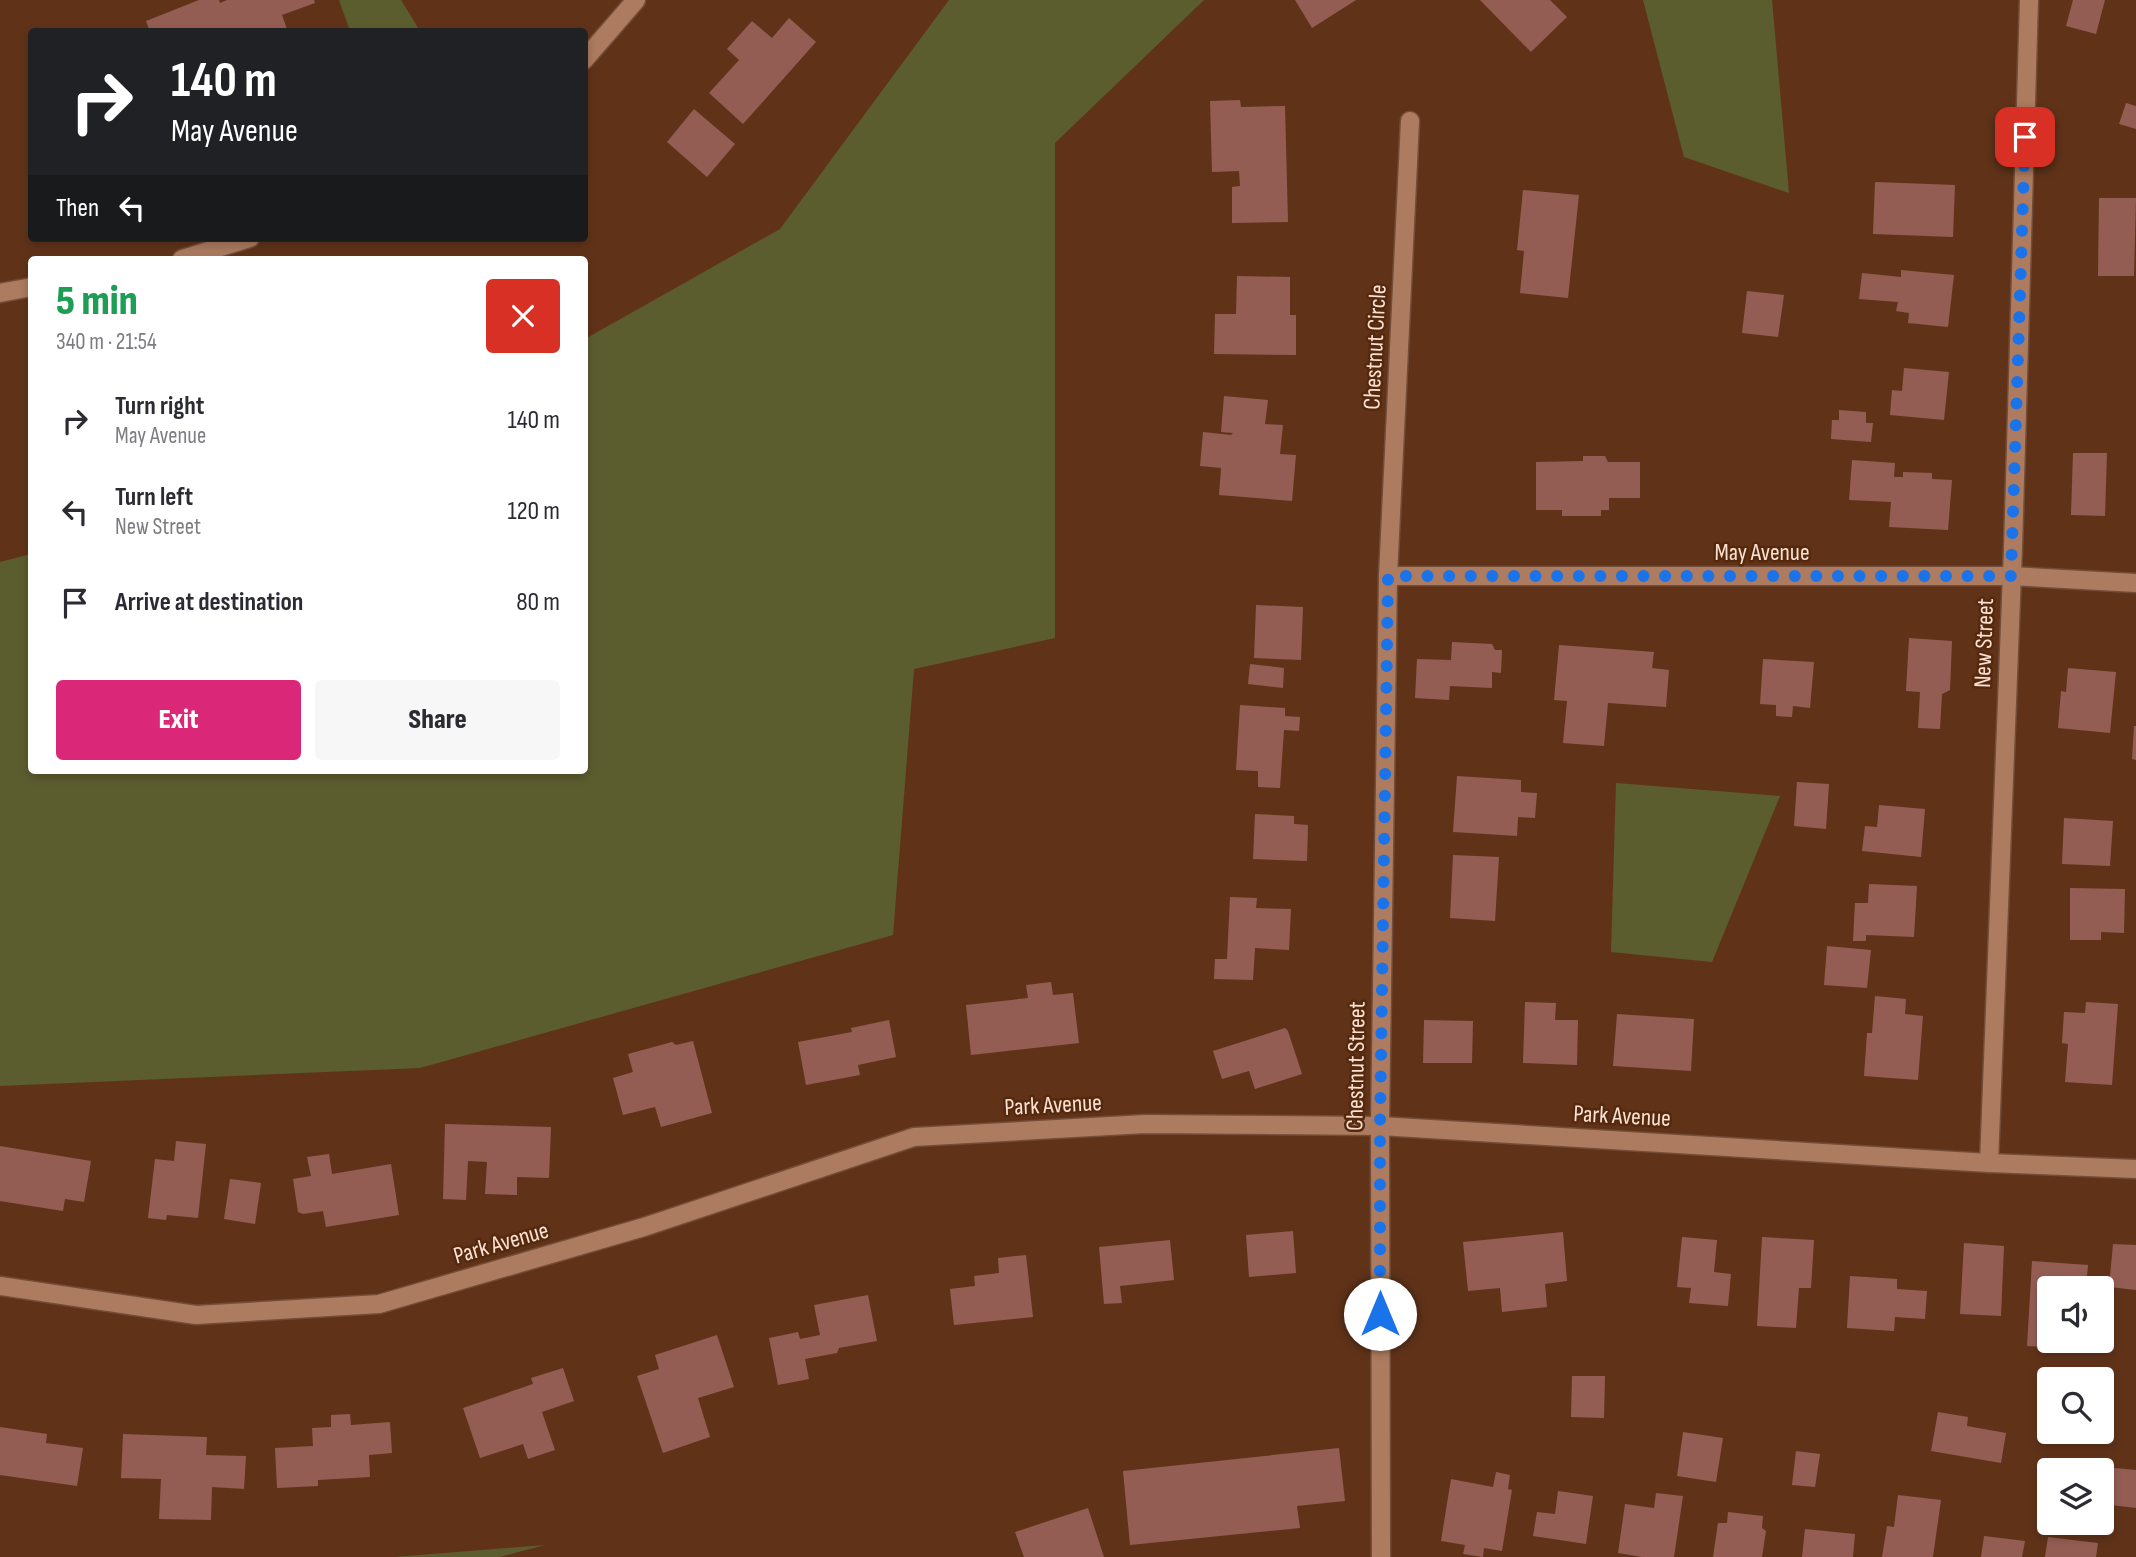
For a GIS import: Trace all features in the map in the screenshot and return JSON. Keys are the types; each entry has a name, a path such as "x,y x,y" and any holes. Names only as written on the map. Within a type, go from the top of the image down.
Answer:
{"street":[{"path":"588,55 636,0"},
{"name":"New Street","path":"1989,1163 2029,0"},
{"name":"Chestnut Circle","path":"1388,576 1410,121"},
{"path":"192,256 237,242"},
{"path":"0,293 28,288"},
{"name":"May Avenue","path":"1388,576 2011,576 2136,583"},
{"name":"Chestnut Street","path":"1381,1557 1380,1126 1388,576"},
{"name":"Park Avenue","path":"0,1286 196,1315 379,1304 644,1227 914,1137 1145,1124 1380,1126 1989,1163 2136,1169"}],"shaded area":[{"path":"339,0 401,0 418,28 349,28"},
{"path":"949,0 1204,0 1055,143 1055,638 914,669 893,935 420,1068 0,1086 0,562 28,555 28,774 588,774 588,337 780,229"},
{"path":"1643,0 1772,0 1789,193 1684,157"},
{"path":"1616,783 1780,796 1712,962 1611,952"},
{"path":"545,1545 500,1557 394,1557"}],"building":[{"path":"199,0 219,0 220,3 227,0 314,0 315,3 282,15 287,28 149,28 146,21"},
{"path":"1295,0 1356,0 1312,28"},
{"path":"1480,0 1550,0 1567,17 1531,52"},
{"path":"2073,0 2105,0 2096,34 2066,26"},
{"path":"789,18 816,42 743,124 709,93 739,60 727,49 752,21 772,38"},
{"path":"1240,100 1241,107 1285,106 1288,222 1232,223 1232,187 1240,186 1239,171 1212,172 1210,101"},
{"path":"2126,103 2136,106 2136,129 2119,124"},
{"path":"694,109 735,144 707,177 667,142"},
{"path":"1875,182 1955,185 1953,237 1873,234"},
{"path":"1523,190 1579,195 1568,298 1520,293 1524,251 1517,250"},
{"path":"2099,198 2136,198 2134,276 2098,276"},
{"path":"1901,270 1954,275 1948,327 1908,323 1909,313 1896,311 1898,302 1859,299 1862,273 1901,277"},
{"path":"1237,276 1290,277 1290,315 1296,315 1296,355 1214,354 1215,314 1236,314"},
{"path":"1747,291 1784,295 1778,337 1742,333"},
{"path":"1904,368 1949,372 1944,420 1890,415 1892,390 1902,391"},
{"path":"1224,396 1268,400 1265,424 1283,425 1280,454 1296,455 1292,501 1219,495 1221,468 1200,466 1203,432 1233,433 1221,432"},
{"path":"1839,410 1866,412 1866,423 1873,423 1871,442 1831,439 1832,420 1839,420"},
{"path":"2073,453 2107,453 2105,516 2071,515"},
{"path":"1583,456 1605,456 1608,462 1640,462 1640,498 1609,498 1609,510 1601,510 1601,516 1562,516 1562,510 1536,510 1536,462 1583,461"},
{"path":"1852,460 1895,463 1894,477 1903,477 1903,472 1932,473 1932,479 1952,480 1948,530 1889,527 1891,502 1849,500"},
{"path":"1256,605 1303,607 1301,660 1254,658"},
{"path":"1909,638 1952,641 1950,690 1942,694 1940,729 1918,728 1920,692 1906,691"},
{"path":"1452,642 1492,644 1495,650 1502,650 1501,673 1492,672 1492,688 1450,686 1449,700 1415,698 1417,659 1451,660"},
{"path":"1559,645 1654,652 1652,668 1669,670 1666,707 1608,703 1604,746 1563,743 1567,701 1554,700"},
{"path":"1763,659 1814,662 1810,708 1793,706 1792,717 1776,716 1776,705 1760,704"},
{"path":"1250,664 1284,668 1283,688 1248,684"},
{"path":"2068,668 2116,672 2110,733 2058,728 2061,691 2066,692"},
{"path":"1240,705 1285,708 1285,716 1300,717 1299,731 1284,730 1280,788 1258,787 1258,771 1236,770"},
{"path":"2136,726 2136,760 2132,759"},
{"path":"1457,776 1521,780 1521,792 1537,793 1535,818 1518,817 1517,836 1453,832"},
{"path":"1797,782 1829,784 1826,829 1794,826"},
{"path":"1879,805 1925,809 1921,857 1862,851 1865,826 1877,827"},
{"path":"1255,814 1294,816 1294,824 1308,825 1307,861 1253,859"},
{"path":"2064,818 2113,821 2110,866 2062,864"},
{"path":"1453,855 1499,857 1495,921 1450,918"},
{"path":"1869,884 1917,886 1914,937 1866,935 1866,941 1853,941 1855,903 1868,903"},
{"path":"2070,888 2125,889 2124,933 2101,932 2101,940 2070,940"},
{"path":"1230,897 1257,898 1256,908 1291,909 1289,950 1255,948 1253,980 1214,979 1215,959 1227,959"},
{"path":"1827,946 1871,950 1867,988 1824,985"},
{"path":"1051,982 1053,995 1073,993 1079,1043 971,1055 966,1005 1028,998 1026,985"},
{"path":"1875,996 1906,999 1905,1014 1923,1016 1918,1080 1864,1076 1867,1033 1872,1033"},
{"path":"1525,1002 1556,1003 1555,1020 1578,1020 1577,1065 1523,1063"},
{"path":"2086,1002 2118,1004 2112,1085 2065,1082 2068,1044 2062,1043 2064,1012 2085,1013"},
{"path":"1617,1014 1694,1019 1691,1071 1613,1066"},
{"path":"889,1020 896,1057 858,1065 860,1075 806,1085 798,1042 852,1032 851,1028"},
{"path":"1424,1020 1473,1021 1472,1063 1423,1063"},
{"path":"1285,1028 1302,1074 1255,1089 1249,1071 1222,1079 1213,1051"},
{"path":"693,1041 712,1113 661,1127 655,1107 623,1115 613,1078 633,1072 628,1054 672,1042 676,1045"},
{"path":"445,1124 551,1127 549,1178 517,1177 517,1195 485,1194 487,1162 468,1161 466,1200 443,1199"},
{"path":"176,1141 206,1144 198,1218 167,1215 166,1220 148,1218 155,1159 174,1161"},
{"path":"0,1146 91,1161 84,1202 65,1199 63,1211 0,1201"},
{"path":"329,1154 332,1174 391,1164 399,1215 326,1227 323,1211 303,1214 298,1212 293,1179 311,1176 307,1157"},
{"path":"230,1179 261,1183 255,1224 224,1219"},
{"path":"1293,1231 1296,1273 1249,1277 1246,1235"},
{"path":"1563,1232 1567,1281 1545,1284 1547,1307 1502,1312 1500,1288 1468,1291 1463,1242"},
{"path":"1682,1237 1717,1240 1714,1272 1731,1274 1728,1306 1689,1303 1691,1288 1677,1287"},
{"path":"1762,1237 1814,1240 1811,1288 1799,1288 1796,1328 1757,1326"},
{"path":"1170,1240 1174,1280 1120,1286 1122,1303 1104,1304 1099,1247"},
{"path":"1964,1243 2004,1246 2001,1316 1960,1314"},
{"path":"2113,1244 2136,1245 2136,1290 2114,1288 2114,1276 2110,1276"},
{"path":"1026,1255 1033,1317 954,1325 950,1289 975,1286 974,1276 999,1273 998,1258"},
{"path":"2032,1261 2088,1265 2087,1276 2037,1276 2037,1347 2027,1346"},
{"path":"1850,1276 1897,1279 1897,1289 1927,1291 1925,1319 1895,1317 1894,1331 1847,1328"},
{"path":"868,1295 877,1341 839,1348 837,1353 805,1359 809,1379 778,1385 769,1338 798,1332 800,1339 820,1335 814,1305"},
{"path":"717,1335 734,1387 698,1398 710,1437 663,1453 637,1376 659,1369 655,1355"},
{"path":"563,1368 574,1401 542,1412 555,1450 528,1459 523,1444 480,1458 463,1408 533,1384 531,1378"},
{"path":"1572,1376 1605,1376 1604,1418 1571,1417"},
{"path":"1938,1412 1968,1417 1967,1426 2006,1433 2001,1463 1931,1451"},
{"path":"350,1414 351,1425 390,1422 392,1453 369,1455 370,1477 318,1480 318,1486 277,1488 275,1448 313,1446 312,1428 331,1427 331,1415"},
{"path":"0,1427 47,1434 46,1443 83,1448 77,1486 0,1475"},
{"path":"1683,1432 1723,1438 1716,1482 1677,1476"},
{"path":"123,1434 207,1437 206,1455 246,1456 244,1489 212,1487 211,1520 159,1519 161,1479 121,1478"},
{"path":"1339,1448 1345,1501 1297,1506 1300,1528 1130,1545 1123,1471"},
{"path":"1796,1451 1820,1454 1815,1487 1792,1485"},
{"path":"2114,1468 2136,1470 2136,1508 2114,1505"},
{"path":"1496,1472 1510,1475 1508,1489 1512,1490 1502,1551 1484,1548 1483,1557 1463,1554 1465,1545 1441,1541 1451,1479 1493,1487"},
{"path":"1558,1491 1593,1496 1586,1544 1533,1536 1537,1512 1555,1514"},
{"path":"1656,1493 1683,1496 1674,1557 1642,1557 1618,1553 1625,1504 1654,1508"},
{"path":"1898,1495 1941,1500 1933,1557 1882,1557 1887,1526 1894,1527"},
{"path":"1088,1508 1104,1557 1024,1557 1015,1532"},
{"path":"1728,1512 1763,1516 1762,1528 1766,1531 1762,1557 1713,1557 1718,1523 1727,1523"},
{"path":"1805,1529 1855,1534 1853,1557 1802,1557"},
{"path":"1984,1536 2025,1541 2022,1557 1981,1557"},
{"path":"2048,1537 2098,1543 2096,1557 2045,1557"}],"route":[{"path":"1380,1314 1388,576 2011,576 2025,137"}]}
